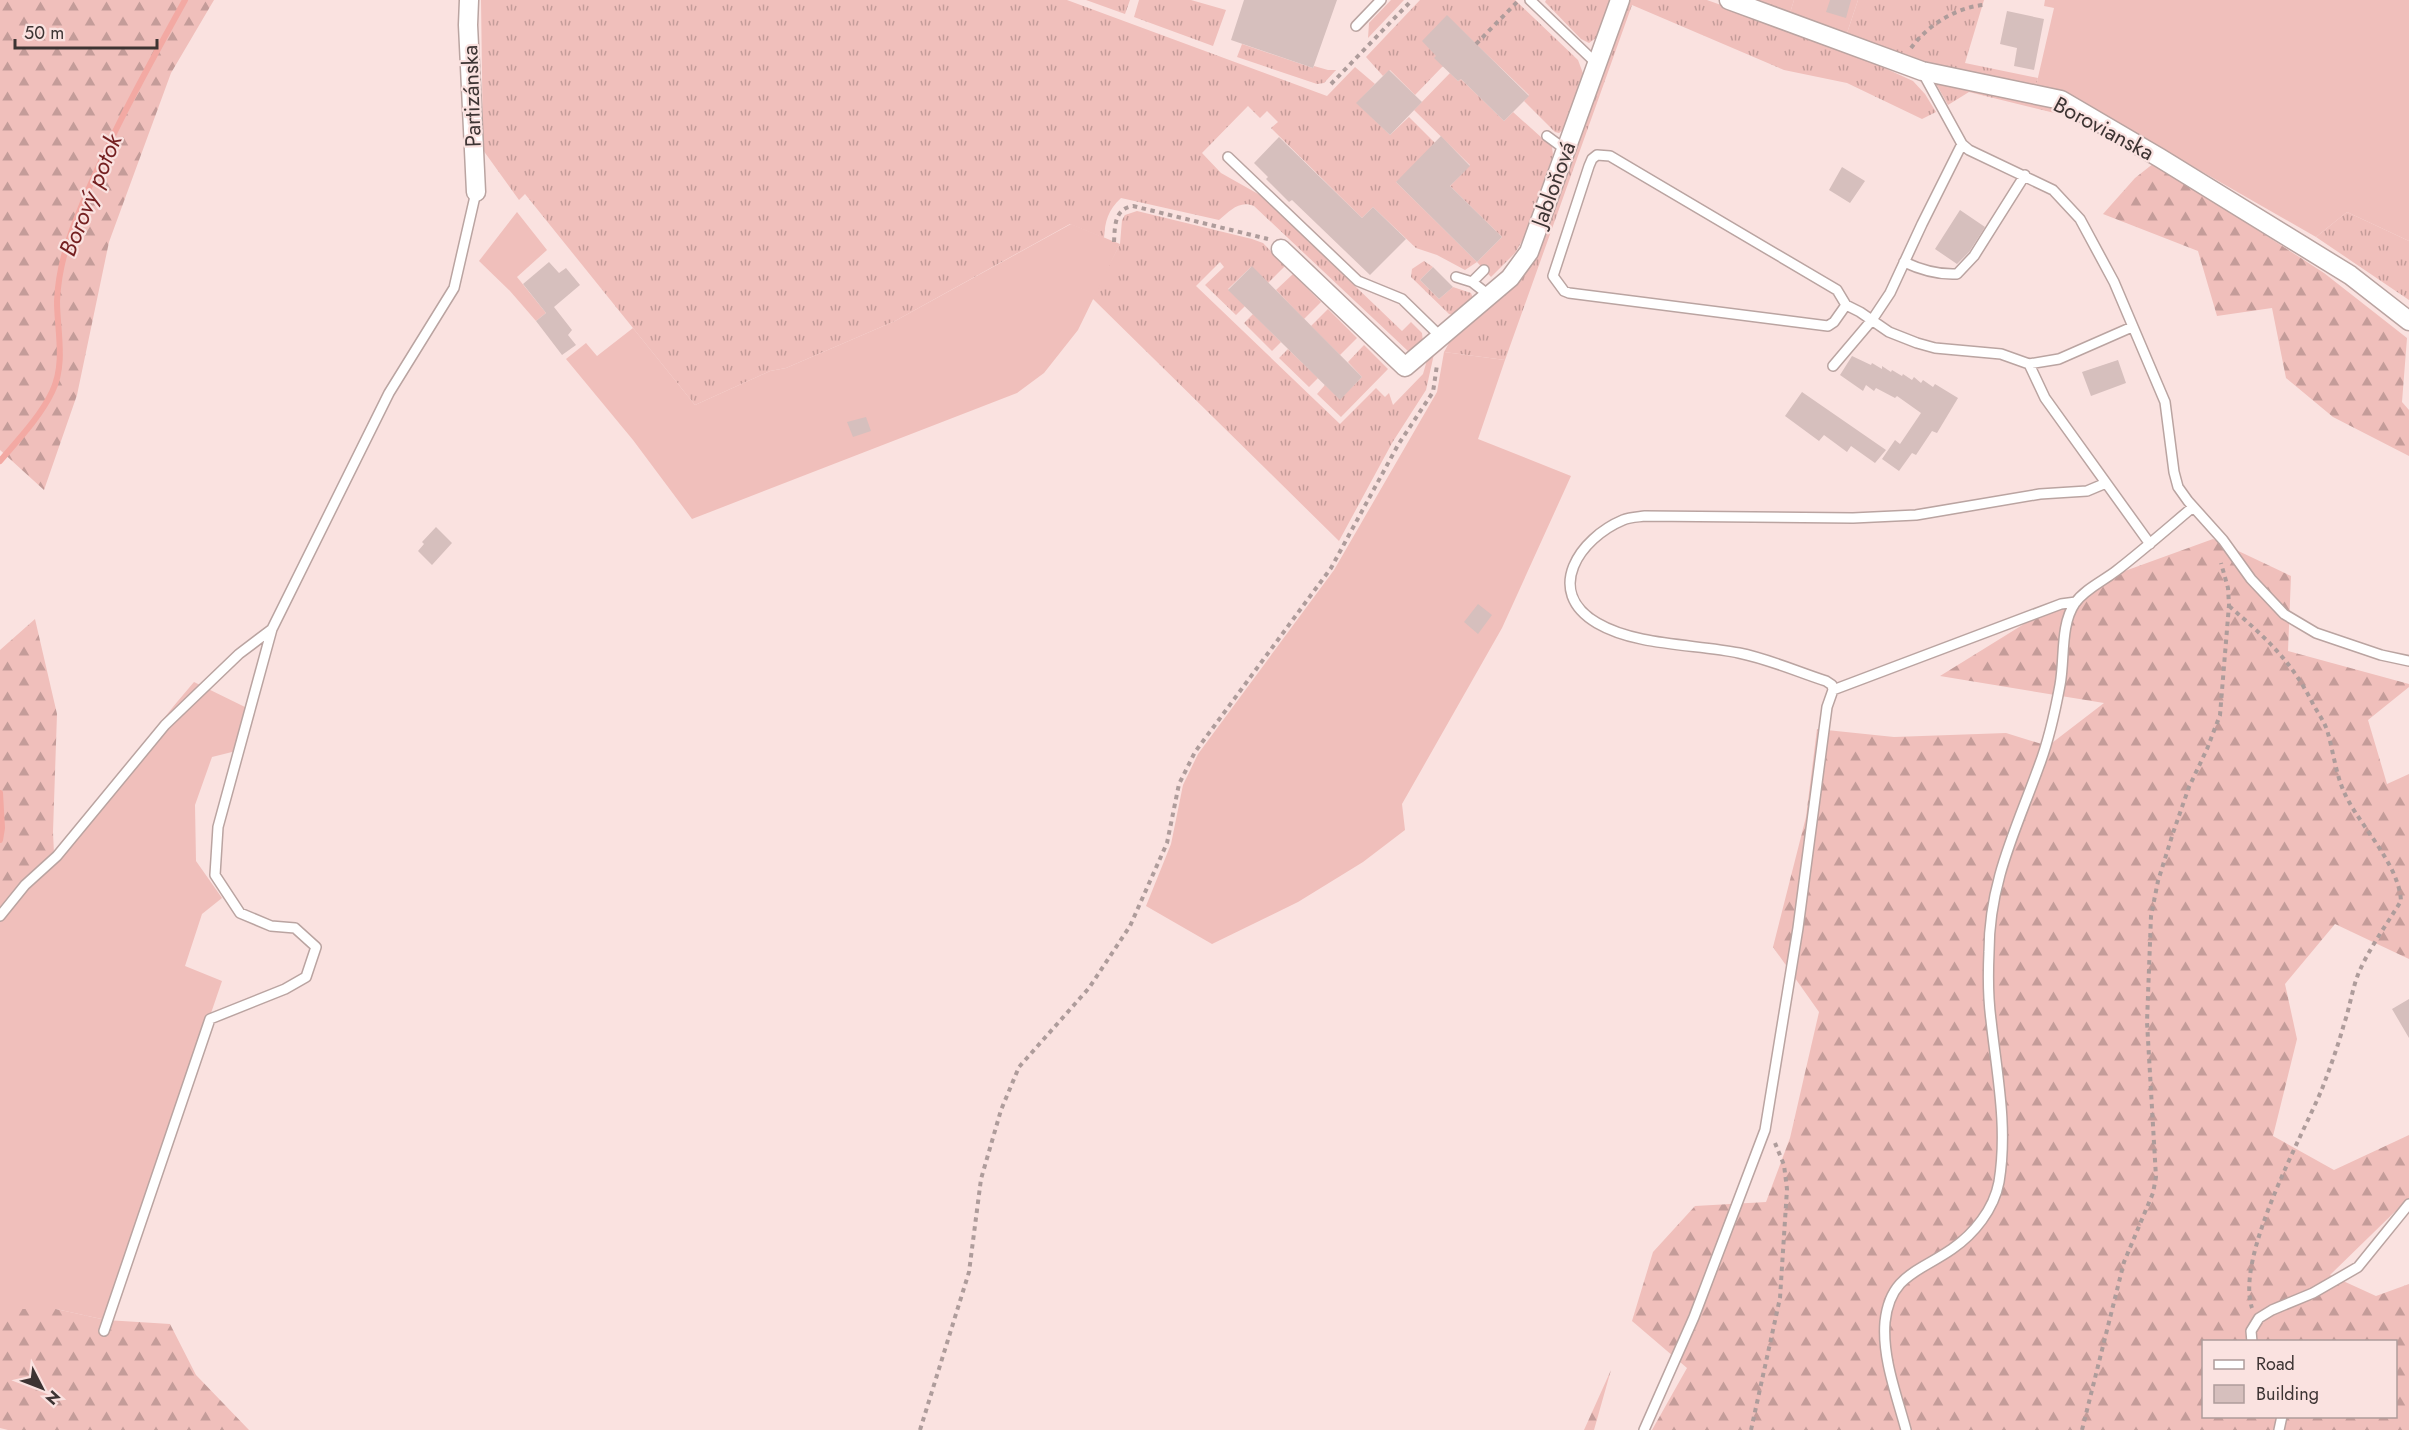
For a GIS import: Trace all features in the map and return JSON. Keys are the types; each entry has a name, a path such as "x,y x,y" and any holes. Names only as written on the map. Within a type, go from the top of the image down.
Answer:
{"street":[{"name":"Partizánska","path":"469,0 468,25 476,192"},
{"name":"Jabloňová","path":"1281,249 1405,367 1510,278 1529,252 1620,0"},
{"name":"Borovianska","path":"1729,0 1922,71 2061,100 2350,275 2409,321"}],"lane":[{"path":"1356,26 1381,0"},
{"path":"1530,0 1596,63"},
{"path":"1922,71 1962,144 1969,150 2053,190 2080,219 2114,282 2164,402 2178,487 2223,540 2251,579 2284,614 2296,622 2337,641 2409,661"},
{"path":"1547,136 1566,150"},
{"path":"1833,366 1872,320 1890,293 1962,144"},
{"path":"1846,305 1834,322 1828,326 1569,293 1564,291 1553,276 1588,166 1592,159 1603,155 1610,156 1837,290 1846,305 1889,332 1917,343 1935,348 2001,354 2029,364 2059,359 2132,327"},
{"path":"1228,157 1358,281 1402,299 1441,337"},
{"path":"1904,262 1944,275 1957,274 1974,256 2025,175"},
{"path":"104,1331 210,1019 285,989 306,977 316,947 295,928 271,926 240,913 215,875 218,827 272,629 389,393 454,288 476,192"},
{"path":"1472,282 1484,270"},
{"path":"1456,277 1472,282 1490,296"},
{"path":"2029,364 2045,398 2150,544"},
{"path":"1644,1430 1694,1317 1765,1130 1798,928 1826,717 1833,690 1832,685 1826,681 1742,653 1651,641 1599,624 1591,619 1572,597 1570,575 1573,565 1586,546 1598,536 1623,520 1631,518 1645,516 1853,518 1916,515 2040,494 2087,490 2106,483"},
{"path":"1906,1430 1885,1336 1887,1309 1901,1281 1965,1239 1990,1208 1999,1182 2004,1123 1990,1017 1988,950 1993,898 2009,842 2040,764 2061,676 2067,620 2076,602 2086,592 2150,544 2193,507"},
{"path":"1833,690 2061,604 2076,602"},
{"path":"0,916 25,885 57,856 165,725 239,654 272,629"},
{"path":"2252,1340 2251,1331 2259,1318 2313,1293 2358,1267 2409,1204"}],"path":[{"path":"1331,84 1412,0"},
{"path":"1476,44 1518,0"},
{"path":"1900,64 1916,42 1932,27 1968,6 1983,5"},
{"path":"1114,242 1115,221 1118,214 1127,207 1133,206 1269,239 1281,249"},
{"path":"920,1430 969,1272 981,1179 1001,1110 1019,1066 1089,988 1130,926 1167,843 1179,784 1194,752 1331,568 1398,445 1433,392 1441,337"},
{"path":"2082,1430 2124,1262 2153,1193 2156,1177 2147,1022 2151,916 2158,881 2173,833 2220,715 2229,605 2228,588 2220,558"},
{"path":"2229,605 2291,664 2312,700 2326,728 2347,799 2392,872 2401,900 2360,969 2322,1089 2288,1158 2271,1203 2250,1275 2251,1303 2259,1318"},
{"path":"1750,1430 1776,1323 1785,1247 1787,1189 1784,1165 1776,1144 1765,1130"}],"green space":[{"path":"0,0 214,0 171,73 109,242 77,395 44,490 0,450"},
{"path":"481,0 1067,0 1327,96 1355,67 1375,84 1357,103 1390,135 1409,117 1457,165 1396,182 1477,262 1465,270 1437,255 1416,248 1373,207 1362,218 1271,128 1278,122 1267,111 1260,118 1248,106 1202,153 1221,173 1260,195 1402,331 1411,322 1422,333 1423,342 1409,352 1254,206 1239,205 1219,220 1121,198 1108,216 1104,238 1070,224 895,321 786,368 770,371 695,405 525,194 519,200 483,150"},
{"path":"1086,0 1130,0 1125,14"},
{"path":"1139,0 1191,0 1226,10 1213,46 1134,17"},
{"path":"1391,0 1404,0 1368,38 1369,23"},
{"path":"1420,0 1515,0 1578,60 1584,76 1563,130 1559,133 1555,132 1524,101 1529,95 1447,16 1436,56 1443,66 1415,95 1390,70 1383,76 1366,57"},
{"path":"1546,0 1610,0 1596,38 1589,43 1581,39 1545,2"},
{"path":"1628,0 1707,0 1843,49 1913,81 1925,94 1936,112 1922,119 1847,83 1784,70 1632,5 1505,360 1444,352 1449,343 1511,289 1534,260"},
{"path":"1755,0 1794,0 1790,13"},
{"path":"1794,0 1858,0 1847,33 1790,13"},
{"path":"1858,0 1984,0 1965,63 2038,78 2036,86 1923,62 1847,33"},
{"path":"2045,0 2409,0 2409,241 2347,212 2316,237 2063,92 2036,86 2054,8 2044,6"},
{"path":"1242,44 1313,68 1314,66 1336,70 1324,83 1317,84 1237,57"},
{"path":"1450,73 1458,81 1461,79 1504,121 1513,112 1552,147 1553,155 1525,236 1515,253 1491,277 1477,262 1502,237 1450,186 1470,165 1414,110"},
{"path":"1935,82 2058,106 2154,163 2067,116 1969,92 1948,105"},
{"path":"2154,163 2324,273 2407,338 2402,402 2409,410 2409,456 2333,417 2286,378 2272,308 2217,316 2198,251 2103,214 2135,178"},
{"path":"1137,211 1263,243 1285,266 1268,283 1251,267 1228,289 1245,306 1236,315 1205,285 1224,267 1220,262 1196,286 1340,424 1376,388 1385,397 1389,393 1393,405 1423,374 1427,360 1434,354 1426,390 1392,443 1339,541 1092,298 1120,244 1122,220 1125,215"},
{"path":"517,212 547,250 517,277 546,313 536,321 510,291 479,261"},
{"path":"2347,212 2409,241 2409,300 2316,237"},
{"path":"1071,224 1120,244 1078,330 1044,373 1017,393 692,519 633,440 566,359 586,343 597,356 633,328 695,405 770,371 786,368 895,321"},
{"path":"1424,261 1433,267 1420,280 1439,299 1453,287 1471,293 1473,298 1453,315 1449,314 1411,277 1412,269"},
{"path":"1293,274 1321,302 1304,319 1276,290"},
{"path":"1328,309 1357,338 1340,355 1311,326"},
{"path":"1253,314 1281,342 1272,351 1244,323"},
{"path":"1364,345 1388,369 1341,417 1317,394 1325,385 1340,399 1362,377 1348,362"},
{"path":"1288,349 1318,378 1309,387 1279,358"},
{"path":"1444,352 1505,360 1478,439 1571,476 1502,628 1402,804 1405,830 1363,862 1298,902 1212,944 1146,906 1171,844 1183,785 1198,754 1334,570 1437,392"},
{"path":"2213,539 2291,576 2288,651 2409,684 2409,687 2368,720 2387,784 2409,774 2409,959 2335,924 2285,984 2297,1039 2273,1136 2334,1170 2409,1135 2409,1198 2330,1275 2376,1296 2409,1284 2409,1430 1652,1430 1687,1368 1632,1321 1653,1252 1695,1206 1766,1202 1790,1138 1819,1012 1773,947 1806,817 1817,729 1894,737 2006,733 2048,746 2104,703 1940,676 2024,624 2111,576"},
{"path":"35,619 57,714 54,854 0,913 0,650"},
{"path":"194,682 247,708 236,751 212,757 195,805 196,861 222,898 202,914 185,966 222,981 106,1320 56,1309 0,1309 0,913 76,827"},
{"path":"0,1309 56,1309 106,1320 170,1324 196,1375 249,1430 8,1430 0,1428"},
{"path":"1611,1370 1594,1430 1584,1430"}],"building":[{"path":"1244,0 1337,0 1313,68 1231,40"},
{"path":"1830,0 1851,0 1846,18 1826,12"},
{"path":"2007,11 2044,19 2034,70 2014,66 2017,48 2000,44"},
{"path":"1447,15 1529,96 1504,121 1461,79 1458,81 1434,58 1436,56 1422,41"},
{"path":"1389,70 1422,102 1390,135 1356,103"},
{"path":"1441,136 1470,166 1450,186 1502,237 1477,262 1396,182"},
{"path":"1279,137 1362,218 1373,207 1406,239 1370,275 1292,200 1289,202 1254,163"},
{"path":"1842,167 1865,181 1850,203 1829,190"},
{"path":"1960,210 1985,227 1969,252 1957,264 1935,249"},
{"path":"549,262 559,273 566,268 580,285 554,307 572,330 568,335 576,345 562,355 536,321 546,313 523,284"},
{"path":"1252,266 1362,377 1340,400 1228,290"},
{"path":"1433,267 1453,287 1439,299 1420,280"},
{"path":"1852,356 1882,369 1882,366 1891,372 1892,370 1902,376 1903,374 1912,380 1914,377 1921,383 1923,380 1933,387 1935,384 1958,398 1937,433 1932,431 1916,455 1912,453 1899,471 1882,459 1895,440 1900,444 1921,413 1897,396 1895,398 1876,388 1874,391 1866,385 1863,391 1840,375"},
{"path":"2118,360 2126,383 2091,396 2082,372"},
{"path":"1802,392 1886,450 1875,463 1851,446 1847,452 1824,435 1819,441 1785,416"},
{"path":"866,417 871,431 853,437 847,422"},
{"path":"436,527 452,543 432,565 418,551 424,544 422,542"},
{"path":"1478,604 1492,615 1478,634 1464,622"},
{"path":"2409,999 2409,1038 2392,1009"}],"waterway":[{"name":"Borový potok","path":"0,461 35,419 52,392 60,359 57,301 62,265 69,238 110,142 185,0"},
{"name":"Borový potok","path":"0,793 2,828 0,840"}]}
